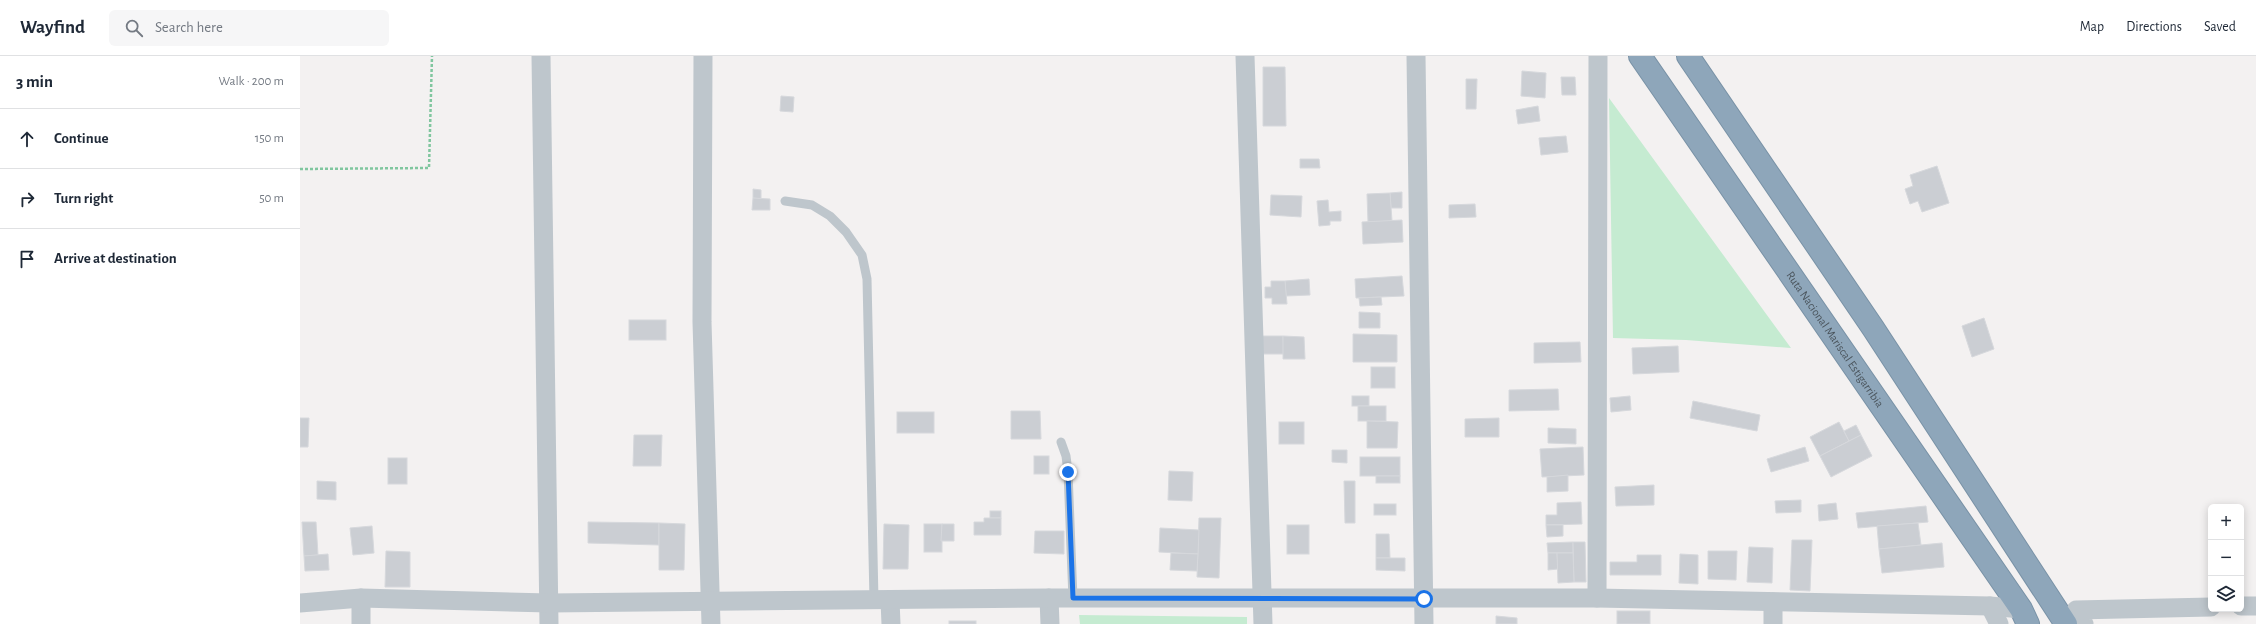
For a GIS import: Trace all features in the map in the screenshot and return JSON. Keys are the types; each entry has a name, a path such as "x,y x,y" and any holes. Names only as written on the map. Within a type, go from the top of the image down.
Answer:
{"highway":[{"name":"Ruta Nacional Mariscal Estigarribia","path":"1640,56 2024,617"},
{"path":"1688,56 1873,328 2076,619"}],"street":[{"path":"541,56 549,624"},
{"path":"703,56 702,322 711,624"},
{"path":"1245,56 1263,624"},
{"path":"1416,56 1424,624"},
{"path":"1597,598 1598,56"},
{"path":"361,598 361,624"},
{"path":"300,604 361,598 549,603 1049,598 1597,598 1990,606 2024,617"},
{"path":"1049,598 1050,624"},
{"path":"882,600 891,624"},
{"path":"1773,602 1773,624"},
{"path":"1990,606 1999,624"},
{"path":"2244,606 2256,606"},
{"path":"2076,619 2208,607"}],"lane":[{"path":"785,201 812,205 830,216 846,232 862,255 867,287 882,600"},
{"path":"1061,442 1066,456 1068,472 1073,598"}],"path":[{"path":"300,169 429,168 432,56"}],"green space":[{"path":"1609,98 1791,348 1686,340 1613,338"},
{"path":"1079,615 1247,617 1247,624 1080,624"}],"building":[{"path":"1263,67 1285,67 1286,126 1263,126"},
{"path":"1522,71 1546,73 1545,98 1521,96"},
{"path":"1561,77 1575,77 1576,95 1562,95"},
{"path":"1466,79 1477,79 1476,109 1466,109"},
{"path":"781,96 794,97 793,112 780,111"},
{"path":"1538,106 1540,121 1518,124 1516,110"},
{"path":"1566,136 1568,152 1541,155 1539,138"},
{"path":"1300,159 1319,159 1320,168 1300,168"},
{"path":"1937,166 1949,203 1922,212 1918,201 1910,204 1905,189 1913,186 1910,175"},
{"path":"753,189 761,190 761,199 753,198"},
{"path":"1402,192 1402,208 1391,208 1390,193"},
{"path":"1390,193 1392,221 1368,222 1367,194"},
{"path":"1271,195 1302,196 1301,217 1270,215"},
{"path":"753,198 770,199 770,210 752,210"},
{"path":"1328,200 1329,212 1341,211 1341,221 1330,221 1330,225 1319,226 1317,201"},
{"path":"1475,204 1476,217 1449,218 1449,205"},
{"path":"1402,220 1403,242 1363,244 1362,222"},
{"path":"1402,276 1404,296 1356,298 1355,279"},
{"path":"1309,279 1310,295 1286,296 1285,281"},
{"path":"1271,281 1285,281 1287,304 1272,304 1272,298 1265,298 1265,287 1271,287"},
{"path":"1381,297 1382,305 1360,306 1359,298"},
{"path":"1359,312 1380,313 1380,328 1359,328"},
{"path":"1984,318 1994,349 1972,357 1962,326"},
{"path":"629,320 666,320 666,340 629,340"},
{"path":"1353,334 1397,335 1397,362 1353,362"},
{"path":"1259,336 1283,336 1284,354 1259,354"},
{"path":"1283,336 1304,337 1305,359 1283,359"},
{"path":"1580,342 1581,362 1534,363 1534,343"},
{"path":"1678,346 1679,372 1633,374 1632,348"},
{"path":"1371,367 1395,367 1395,388 1371,388"},
{"path":"1558,389 1559,410 1509,411 1509,390"},
{"path":"1352,396 1369,396 1369,406 1352,406"},
{"path":"1630,396 1631,410 1611,412 1610,398"},
{"path":"1693,401 1760,415 1757,431 1690,418"},
{"path":"1358,406 1386,406 1386,421 1358,421"},
{"path":"1011,411 1040,411 1041,439 1011,439"},
{"path":"897,412 934,412 934,433 897,433"},
{"path":"300,418 309,418 308,447 300,447"},
{"path":"1499,418 1499,437 1465,437 1465,419"},
{"path":"1367,421 1398,422 1397,448 1367,448"},
{"path":"1279,422 1304,422 1304,444 1279,444"},
{"path":"1839,422 1849,441 1820,456 1810,437"},
{"path":"1856,425 1861,435 1849,441 1844,431"},
{"path":"1548,428 1576,429 1576,444 1548,443"},
{"path":"634,435 662,435 661,466 633,466"},
{"path":"1861,435 1872,456 1831,477 1820,456"},
{"path":"1583,447 1584,475 1542,477 1540,449"},
{"path":"1805,447 1809,461 1771,472 1767,459"},
{"path":"1332,450 1347,450 1347,463 1332,462"},
{"path":"1034,456 1049,456 1049,474 1034,474"},
{"path":"1360,457 1400,457 1400,476 1360,476"},
{"path":"388,458 407,458 407,484 388,484"},
{"path":"1169,471 1193,472 1192,501 1168,500"},
{"path":"1568,475 1568,491 1547,492 1547,477"},
{"path":"1376,476 1400,476 1400,483 1376,483"},
{"path":"317,481 336,482 336,500 317,499"},
{"path":"1344,481 1355,481 1355,523 1345,523"},
{"path":"1654,485 1654,505 1616,506 1615,487"},
{"path":"1801,500 1801,512 1776,513 1775,501"},
{"path":"1581,502 1582,524 1546,525 1546,515 1557,515 1557,503"},
{"path":"1836,503 1838,519 1819,521 1818,505"},
{"path":"1374,504 1396,504 1396,515 1374,515"},
{"path":"1926,506 1928,522 1858,528 1856,513"},
{"path":"990,511 1001,511 1001,518 990,518"},
{"path":"984,518 1001,518 1001,535 974,535 974,522 984,522"},
{"path":"1199,518 1221,518 1219,578 1197,577"},
{"path":"302,522 316,522 318,555 304,556"},
{"path":"588,522 659,523 659,545 588,543"},
{"path":"659,523 685,524 684,570 659,570"},
{"path":"1918,523 1921,545 1879,549 1877,526"},
{"path":"884,524 909,525 908,569 883,569"},
{"path":"924,524 942,524 942,552 924,552"},
{"path":"942,524 954,524 954,541 941,541"},
{"path":"1287,525 1309,525 1309,554 1287,554"},
{"path":"1546,525 1563,525 1563,536 1547,537"},
{"path":"372,526 374,553 353,555 350,528"},
{"path":"1160,528 1199,530 1198,554 1159,552"},
{"path":"1035,531 1064,531 1064,554 1034,553"},
{"path":"1376,534 1389,534 1390,558 1376,558"},
{"path":"1792,540 1812,540 1810,591 1790,590"},
{"path":"1573,542 1573,553 1548,553 1547,543"},
{"path":"1573,542 1585,542 1586,582 1574,582"},
{"path":"1942,543 1944,567 1882,573 1879,549"},
{"path":"1749,547 1773,548 1772,583 1747,582"},
{"path":"386,551 410,552 410,587 385,587"},
{"path":"1708,551 1737,551 1736,580 1708,579"},
{"path":"1171,553 1198,554 1197,571 1170,570"},
{"path":"1548,553 1557,553 1558,569 1548,570"},
{"path":"1557,553 1573,553 1574,582 1558,583"},
{"path":"328,554 329,570 305,571 304,556"},
{"path":"1680,554 1698,555 1698,584 1679,583"},
{"path":"1637,555 1661,555 1661,575 1610,575 1610,562 1637,562"},
{"path":"1376,558 1405,558 1405,571 1376,570"},
{"path":"1617,611 1650,611 1650,624 1617,624"},
{"path":"1496,616 1517,618 1517,624 1496,624"},
{"path":"949,621 976,621 976,624 949,624"}],"route":[{"path":"1068,472 1073,598 1424,599"}]}
